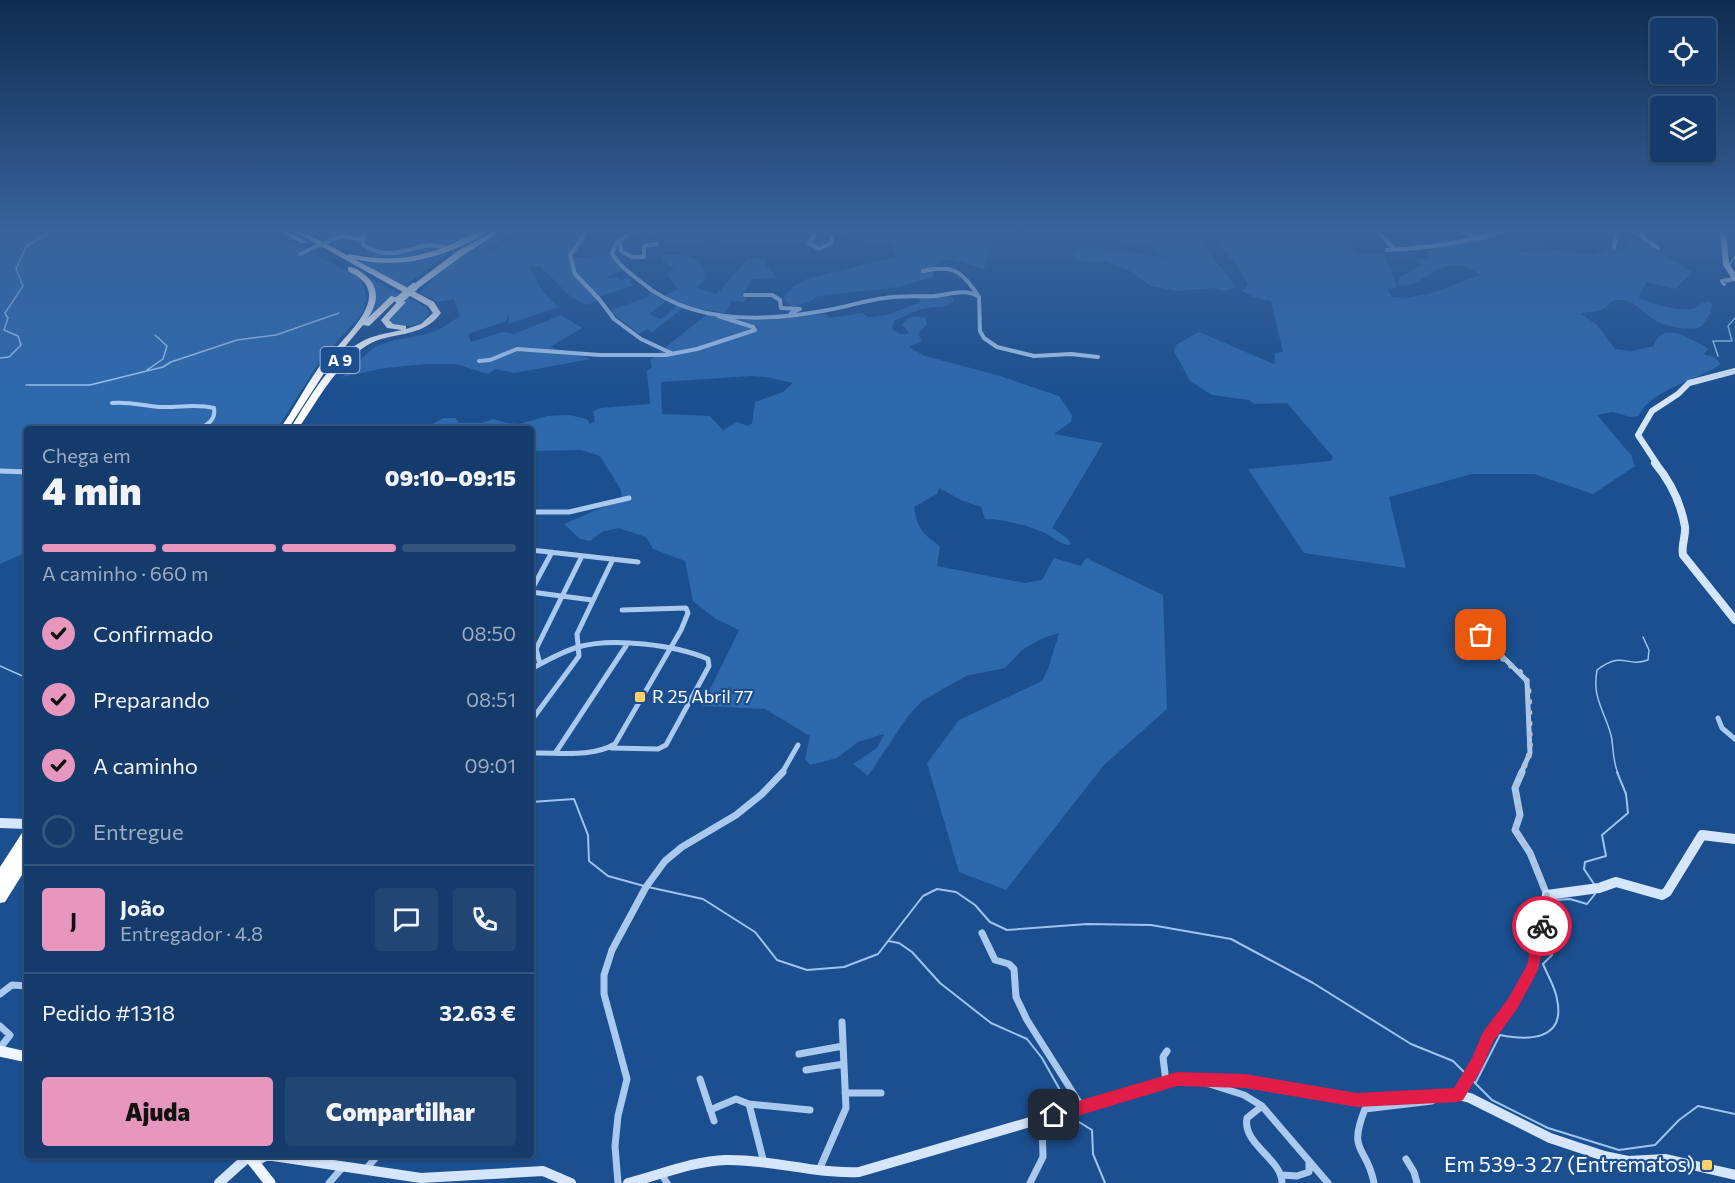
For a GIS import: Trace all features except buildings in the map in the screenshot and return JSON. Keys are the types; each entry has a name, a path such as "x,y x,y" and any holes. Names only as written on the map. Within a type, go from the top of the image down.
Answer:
{"highway":[{"path":"295,412 325,365 365,318 373,300 370,286"},
{"path":"392,286 428,306 432,314 425,322 417,326 400,328 390,327 386,323 386,318 398,300 413,287"},
{"path":"296,426 328,381 357,348 381,336 423,326 437,313 431,304 396,286"},
{"name":"A 9","path":"287,426 342,348 398,300"},
{"name":"A 9","path":"296,426 340,361 369,327 398,300"},
{"path":"0,879 24,842"},
{"path":"0,897 24,861"}],"main road":[{"path":"0,1050 24,1056"},
{"path":"250,1158 270,1183"}],"street":[{"path":"583,286 596,295 614,319 649,344 672,353"},
{"path":"479,361 490,360 520,348 600,355 672,353 697,349 755,330 753,327 711,313 680,307 662,299 644,286"},
{"path":"973,286 982,307 977,322 982,335 990,342 1011,352 1028,356 1046,358 1072,354 1098,357"},
{"path":"711,313 762,316 818,312 890,297 967,292 979,297"},
{"path":"745,295 772,295 780,300 782,308 800,309 787,314"},
{"path":"1735,371 1689,383 1678,394 1652,411 1638,437 1662,468 1675,492 1678,508 1685,524 1681,544 1684,559 1735,620"},
{"path":"112,402 126,401 160,407 202,405 214,408 215,413 211,422 204,426"},
{"path":"0,471 24,472"},
{"path":"534,513 580,511 608,501 629,498"},
{"path":"534,550 638,562"},
{"path":"534,586 552,552"},
{"path":"540,664 536,649 582,556"},
{"path":"534,717 579,656 577,634 613,559"},
{"path":"534,592 592,600"},
{"path":"611,748 687,616 686,608 622,610"},
{"path":"1460,1091 1477,1063 1488,1037 1512,1004 1533,967 1547,895 1530,853 1515,830 1520,815 1515,788 1530,753 1527,681 1481,635"},
{"path":"534,640 540,641"},
{"path":"534,667 579,647 603,644 670,649 706,657 710,664 668,742 658,748 611,748 598,751 534,753"},
{"path":"556,752 626,646"},
{"path":"1460,653 1466,650 1479,651 1493,647"},
{"path":"1718,718 1722,728 1735,739"},
{"path":"618,1183 615,1146 618,1116 627,1079 604,994 603,980 610,951 657,869 674,853 712,830 758,796 785,768 798,745"},
{"path":"0,823 24,824"},
{"path":"1547,895 1599,888 1616,882 1662,895 1667,892 1702,835 1735,839"},
{"path":"982,933 995,960 1009,964 1014,969 1016,997 1075,1110"},
{"path":"0,994 6,986 17,983 24,985"},
{"path":"818,1172 846,1108 842,1022"},
{"path":"0,1026 10,1035 0,1050"},
{"path":"800,1054 843,1046"},
{"path":"1166,1082 1163,1057 1167,1051"},
{"path":"806,1070 844,1064"},
{"path":"700,1079 714,1122"},
{"path":"1193,1079 1233,1090 1262,1106 1294,1142 1309,1164 1328,1183"},
{"path":"628,1183 664,1179 719,1161 764,1164 818,1172 859,1172 1166,1082 1193,1079 1265,1083 1357,1100 1436,1095 1460,1091 1550,1138 1604,1156 1628,1161 1666,1159 1735,1175"},
{"path":"845,1094 881,1093"},
{"path":"1374,1183 1372,1171 1359,1153 1355,1139 1356,1130 1365,1109 1432,1101 1436,1095"},
{"path":"710,1110 736,1100 749,1104 810,1110"},
{"path":"749,1104 764,1164"},
{"path":"1262,1106 1247,1118 1246,1123 1252,1138 1282,1179 1305,1175 1309,1172 1309,1164"},
{"path":"1030,1183 1043,1157 1042,1119"},
{"path":"219,1183 250,1158"},
{"path":"284,1158 421,1178 543,1171 571,1183"},
{"path":"365,1170 375,1158"},
{"path":"1406,1159 1414,1172 1417,1183"},
{"path":"329,1183 342,1168"}],"shaded area":[{"path":"0,286 364,286 366,300 362,314 320,361 279,426 24,426 24,553 0,564"},
{"path":"372,286 386,286 426,307 429,311 419,323 408,326 396,325 388,319 403,303 391,296 368,317"},
{"path":"403,286 411,286 418,290 415,293"},
{"path":"427,286 540,286 558,307 509,324 509,313 506,321 468,334 471,342 503,332 514,334 561,315 582,328 550,347 591,359 514,373 496,369 488,374 456,364 426,364 385,368 342,377 373,348 391,341 427,334 440,329 460,316 454,299 438,302 420,293"},
{"path":"560,286 630,286 598,297 600,300 586,305 571,297"},
{"path":"676,286 698,286 696,288 717,294 724,286 747,286 742,295 747,295 744,302 732,301 725,313 694,308 661,297 678,289"},
{"path":"794,286 902,286 818,296 809,302 792,307 783,298"},
{"path":"1152,286 1236,287 1223,291 1213,288 1176,291"},
{"path":"1246,286 1397,286 1387,289 1392,297 1403,298 1429,294 1450,286 1644,286 1639,297 1643,299 1687,310 1704,302 1710,302 1712,304 1710,314 1701,327 1677,328 1665,325 1631,302 1625,301 1613,301 1600,310 1580,313 1597,325 1615,349 1631,351 1654,346 1663,334 1676,333 1706,347 1708,350 1704,353 1705,355 1714,357 1721,364 1652,399 1639,416 1630,417 1613,412 1597,415 1631,455 1635,466 1593,494 1534,474 1472,474 1389,497 1406,568 1304,553 1248,469 1331,461 1333,457 1287,403 1254,404 1249,400 1212,395 1190,381 1174,351 1177,344 1199,332 1274,364 1275,353 1283,352 1271,301 1253,297 1242,291"},
{"path":"651,293 665,302 649,314 661,319 677,306 683,308 652,332 647,329 639,334 611,312 611,310 646,298"},
{"path":"948,296 953,298 953,302 945,306 921,309 894,321 892,329 899,334 908,334 909,332 902,325 907,319 925,318 927,324 919,333 921,341 909,347 925,356 997,375 1059,396 1072,415 1071,422 1054,434 1103,443 1052,528 1067,538 1071,544 1064,544 1043,532 1021,525 985,519 981,507 961,500 939,488 937,494 914,507 922,530 940,546 937,566 1025,583 1042,580 1054,558 1081,566 1086,558 1163,595 1167,709 1104,765 1006,890 959,872 927,763 959,720 1042,681 1059,633 1041,639 1022,650 1005,668 966,676 922,701 908,716 868,776 853,764 877,748 884,734 858,742 837,758 810,765 805,759 810,736 765,709 702,706 739,630 716,619 693,601 685,561 653,549 646,537 618,528 602,532 590,541 580,539 564,524 622,499 621,490 600,456 581,450 534,451 534,426 428,426 444,418 455,418 459,423 481,423 494,419 519,424 547,416 569,415 587,419 590,424 595,421 593,411 601,408 650,404 647,371 652,367 650,360 707,314 744,320 771,320 825,314 830,318 862,313 868,317 887,315 921,302 918,297","holes":["751,376 793,383 783,392 755,402 752,423 748,426 737,422 723,430 710,416 662,414 661,382"]}],"waterway":[{"path":"0,358 9,357 21,345 18,336 4,330 8,318 5,313 23,286"},
{"path":"26,385 90,385 163,367 171,362 237,340 276,335 339,313"},
{"path":"1718,356 1713,341 1732,341 1728,326 1735,318"},
{"path":"147,370 163,359 167,346 155,335"},
{"path":"1618,773 1611,735 1597,696 1597,670 1613,661 1648,660 1649,650 1643,637"},
{"path":"0,666 24,677"},
{"path":"1594,884 1584,869 1585,862 1606,856 1602,835 1628,813 1626,794 1617,772"},
{"path":"534,802 574,799 588,835 589,861 608,876 644,886"},
{"path":"648,887 703,899 755,932 777,960 807,970 844,967 878,954 888,941"},
{"path":"888,941 923,896 937,889 956,892 975,905 990,922 1007,930 1087,924 1151,925 1231,939 1313,983 1411,1044 1453,1061 1466,1074"},
{"path":"1476,1082 1500,1035 1522,1038 1543,1035 1556,1023 1558,1013 1556,995 1543,964 1552,955 1555,900 1570,899 1587,904 1595,894"},
{"path":"888,941 899,943 912,952 940,983 991,1023 1027,1039 1042,1058 1069,1106"},
{"path":"1471,1079 1492,1100 1548,1128 1619,1150 1655,1145 1679,1120 1698,1106 1735,1114"},
{"path":"1072,1113 1074,1119 1092,1130 1093,1154 1105,1183"}],"way so far":[{"path":"1481,635 1527,681 1530,753 1515,788 1520,808 1515,830 1535,863 1547,895 1542,926"}],"place":[{"name":"R 25 Abril 77","path":"640,697"},
{"name":"Em 539-3 27 (Entrematos)","path":"1707,1165"}],"route":[{"path":"1054,1115 1177,1079 1224,1079 1265,1083 1340,1099 1357,1100 1458,1095 1477,1063 1488,1037 1512,1004 1533,967 1542,926"}]}
